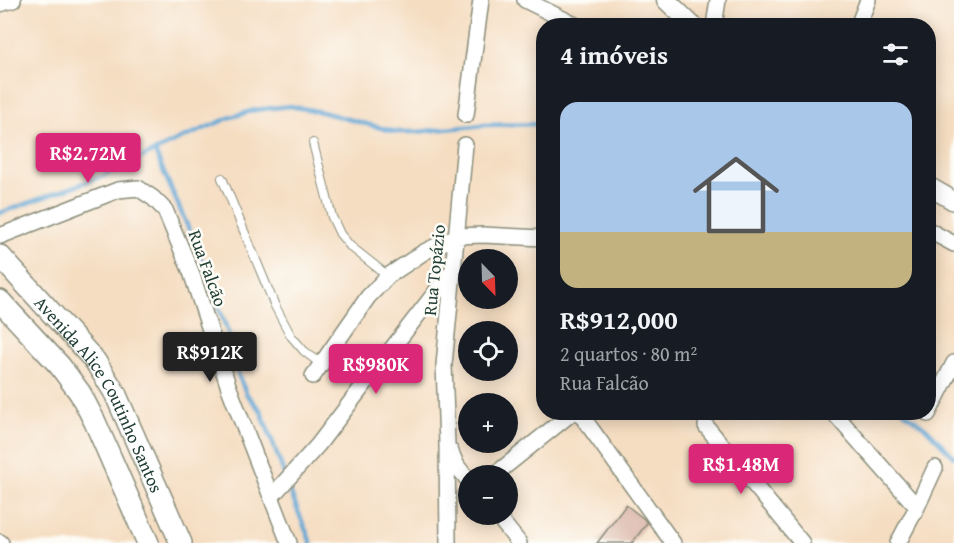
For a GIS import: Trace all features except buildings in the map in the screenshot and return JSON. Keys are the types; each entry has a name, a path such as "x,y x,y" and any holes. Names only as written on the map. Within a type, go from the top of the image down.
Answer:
{"main road":[{"name":"Avenida Alice Coutinho Santos","path":"0,256 83,346 106,376 181,543"},
{"name":"Avenida Alice Coutinho Santos","path":"0,301 60,366 80,393 148,543"}],"street":[{"path":"0,4 13,0"},
{"path":"466,115 481,0"},
{"path":"525,0 562,18"},
{"path":"666,0 685,18"},
{"path":"715,18 718,0"},
{"path":"861,18 868,0"},
{"name":"Rua Topázio","path":"448,543 444,365 465,146"},
{"name":"Rua Falcão","path":"0,236 118,190 138,188 165,210 191,272 229,388 290,543"},
{"path":"936,191 954,201"},
{"path":"936,234 954,244"},
{"path":"317,370 368,297 388,276 424,252 457,236 536,238"},
{"path":"272,496 318,445 452,271"},
{"path":"936,398 954,363"},
{"path":"507,465 563,420"},
{"path":"585,420 673,543"},
{"path":"840,420 917,507"},
{"path":"706,426 802,543"},
{"path":"447,444 458,467"},
{"path":"898,543 935,468"},
{"path":"505,525 519,543"}],"lane":[{"path":"313,143 332,217 340,234 350,246 388,276"},
{"path":"222,178 275,306 291,336 317,370"}],"waterway":[{"path":"0,213 103,176 231,117 255,110 290,106 396,132 484,125 536,124"},
{"path":"155,152 197,248 228,332 239,377 247,395 261,411 285,476"},
{"path":"915,420 927,429 954,457"},
{"path":"287,484 311,543"}]}
